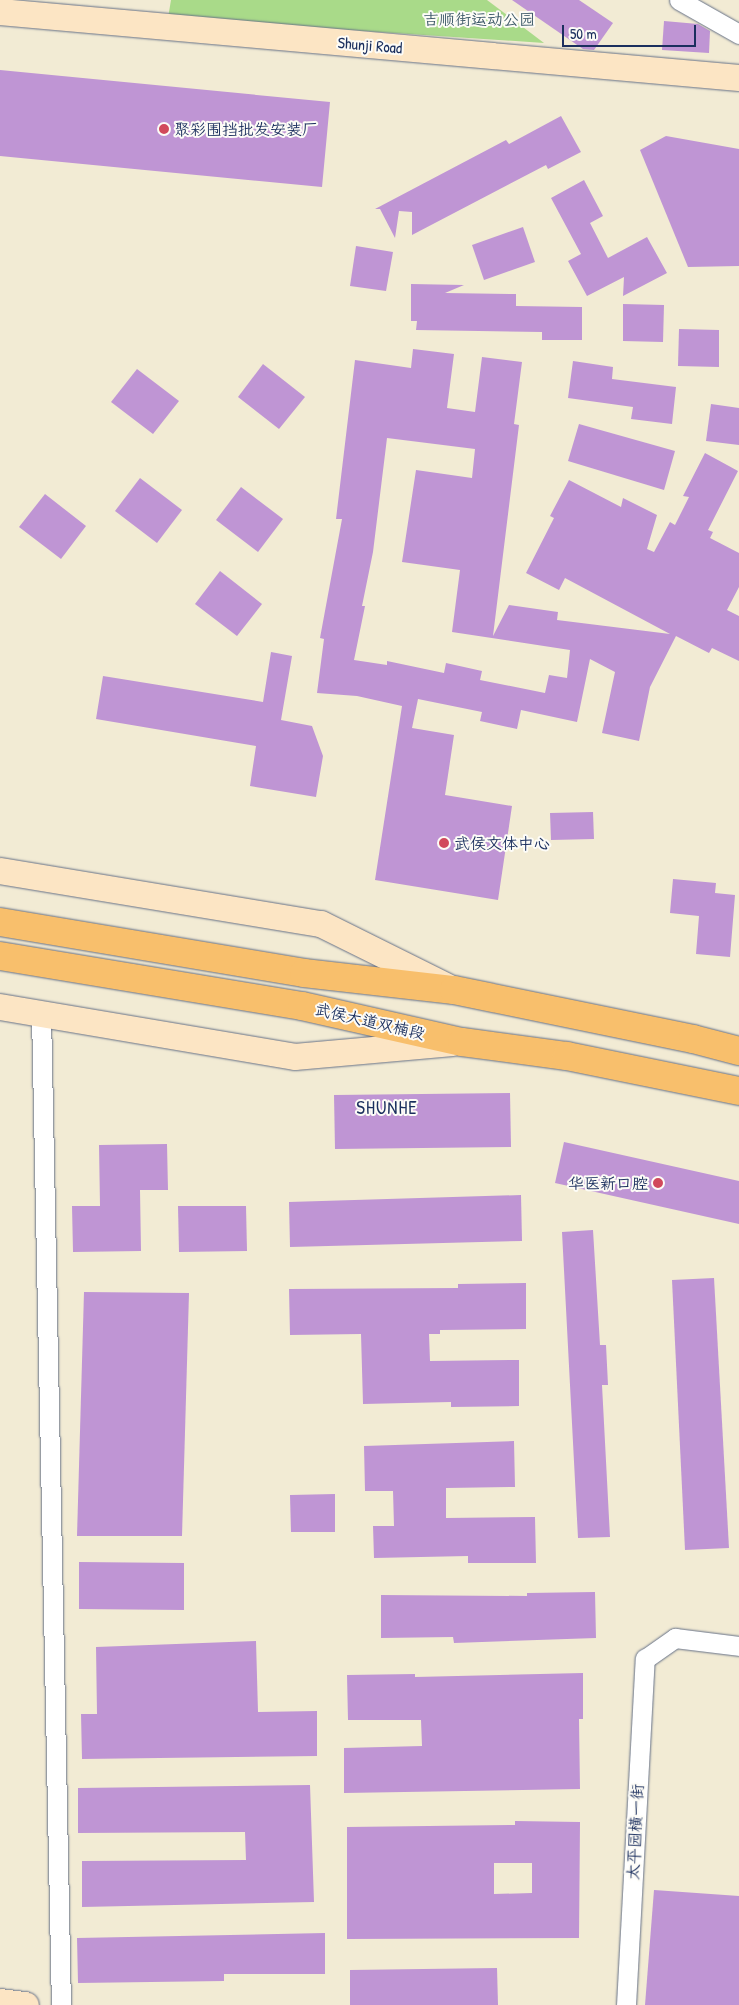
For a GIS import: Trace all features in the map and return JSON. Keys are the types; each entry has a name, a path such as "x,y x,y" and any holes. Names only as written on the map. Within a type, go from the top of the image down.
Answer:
{"main road":[{"path":"0,922 304,973 454,990 693,1039 739,1051"},
{"name":"武侯大道双楠段","path":"0,956 302,1006 462,1042 567,1056 739,1092"}],"street":[{"path":"679,0 739,34"},
{"name":"Shunji Road","path":"0,12 739,78"},
{"path":"0,871 321,924 454,990"},
{"path":"0,1007 41,1012 295,1057 462,1042"},
{"path":"41,1012 61,2005"},
{"name":"太平园横一街","path":"626,2005 645,1659 675,1638 739,1646"},
{"path":"0,2002 26,2005"}],"green space":[{"name":"吉顺街运动公园","path":"171,0 487,0 544,43 168,18"}],"building":[{"path":"512,0 579,0 613,23 594,50 583,49"},
{"path":"664,21 698,24 710,31 709,53 662,50"},
{"name":"聚彩围挡批发安装厂","path":"0,70 330,102 322,187 0,156"},
{"path":"561,116 581,152 548,169 546,165 412,235 412,212 399,211 395,238 380,209 375,209 506,140 509,144"},
{"path":"666,136 739,149 739,266 688,267 640,150"},
{"path":"584,180 603,216 590,223 608,258 647,237 667,273 623,296 624,277 587,296 568,261 581,254 551,198"},
{"path":"523,227 535,262 484,280 472,245"},
{"path":"356,246 393,252 386,291 350,286"},
{"path":"411,284 464,285 445,293 516,294 516,306 582,307 582,340 542,340 542,332 416,330 417,321 411,321"},
{"path":"623,304 664,305 663,342 623,341"},
{"path":"679,329 719,330 719,367 678,366"},
{"path":"413,349 454,354 447,408 475,412 482,357 522,362 514,424 519,425 493,636 509,605 558,612 557,620 670,634 565,578 559,590 526,573 554,518 550,516 569,480 621,507 623,498 657,515 647,549 654,552 670,522 675,525 689,497 683,496 705,453 738,471 708,530 713,532 710,538 739,553 739,587 727,610 739,616 739,661 712,648 709,653 676,636 650,687 639,741 602,733 615,672 590,659 577,722 521,710 517,729 480,721 482,712 418,699 412,728 454,735 445,795 512,806 498,900 375,880 402,706 357,696 317,693 324,639 320,638 342,519 336,519 355,360 411,368","holes":["387,438 475,449 472,478 416,470 402,562 460,570 452,632 570,650 567,678 549,675 545,693 480,680 482,671 446,663 444,673 387,661 387,665 354,660 365,606 362,606 373,552"]},
{"path":"573,361 613,367 612,379 676,387 672,424 631,419 633,407 568,398"},
{"path":"263,364 305,397 279,429 238,397"},
{"path":"137,369 179,401 153,434 111,402"},
{"path":"711,404 739,408 739,445 706,441"},
{"path":"579,424 675,451 664,490 568,461"},
{"path":"140,478 182,510 157,543 115,511"},
{"path":"241,487 283,519 258,552 216,520"},
{"path":"45,494 86,526 61,559 19,527"},
{"path":"220,571 262,604 237,636 195,604"},
{"path":"271,652 292,656 281,720 312,726 323,756 316,797 250,786 256,746 96,719 103,676 263,702"},
{"path":"593,812 594,839 551,840 550,813"},
{"path":"673,879 716,883 715,893 735,895 730,957 696,954 699,916 670,913"},
{"path":"510,1093 511,1147 335,1149 334,1095"},
{"name":"华医新口腔","path":"564,1142 739,1181 739,1224 555,1183"},
{"path":"167,1144 168,1190 140,1190 141,1251 73,1252 72,1206 100,1206 99,1145"},
{"path":"521,1195 522,1241 290,1247 289,1202"},
{"path":"178,1206 246,1206 247,1251 179,1252"},
{"path":"593,1230 600,1345 606,1345 608,1385 602,1385 610,1537 578,1538 562,1232"},
{"path":"714,1278 729,1548 685,1550 672,1280"},
{"path":"526,1283 526,1329 440,1330 440,1334 429,1334 430,1361 519,1360 519,1406 451,1407 451,1402 363,1404 361,1334 290,1335 289,1289 458,1288 458,1284"},
{"path":"84,1292 189,1293 182,1536 77,1536"},
{"path":"514,1441 515,1487 446,1488 446,1518 535,1517 536,1563 468,1563 468,1556 374,1558 373,1526 394,1526 393,1491 365,1491 364,1446"},
{"path":"335,1494 335,1532 291,1532 290,1495"},
{"path":"79,1562 184,1563 184,1610 79,1609"},
{"path":"595,1592 596,1638 454,1643 453,1637 381,1638 381,1595 527,1596 527,1593"},
{"path":"256,1641 258,1712 317,1711 317,1756 82,1759 81,1714 97,1714 96,1647"},
{"path":"583,1673 583,1719 579,1719 580,1789 344,1793 344,1748 422,1746 421,1720 348,1720 347,1675 415,1674 415,1677"},
{"path":"310,1785 314,1902 82,1907 82,1861 246,1860 245,1832 78,1833 78,1788"},
{"path":"515,1821 580,1822 579,1938 347,1939 347,1827 515,1825","holes":["494,1863 532,1863 532,1893 494,1894"]},
{"path":"654,1890 739,1896 739,2005 645,2005"},
{"path":"325,1933 325,1974 224,1974 224,1981 78,1983 77,1938"},
{"path":"497,1968 498,2005 350,2005 350,1970"}],"place":[{"name":"聚彩围挡批发安装厂","path":"164,129"},
{"name":"武侯文体中心","path":"444,843"},
{"name":"华医新口腔","path":"658,1183"}],"district":[{"name":"SHUNHE","path":"387,1108"}]}
